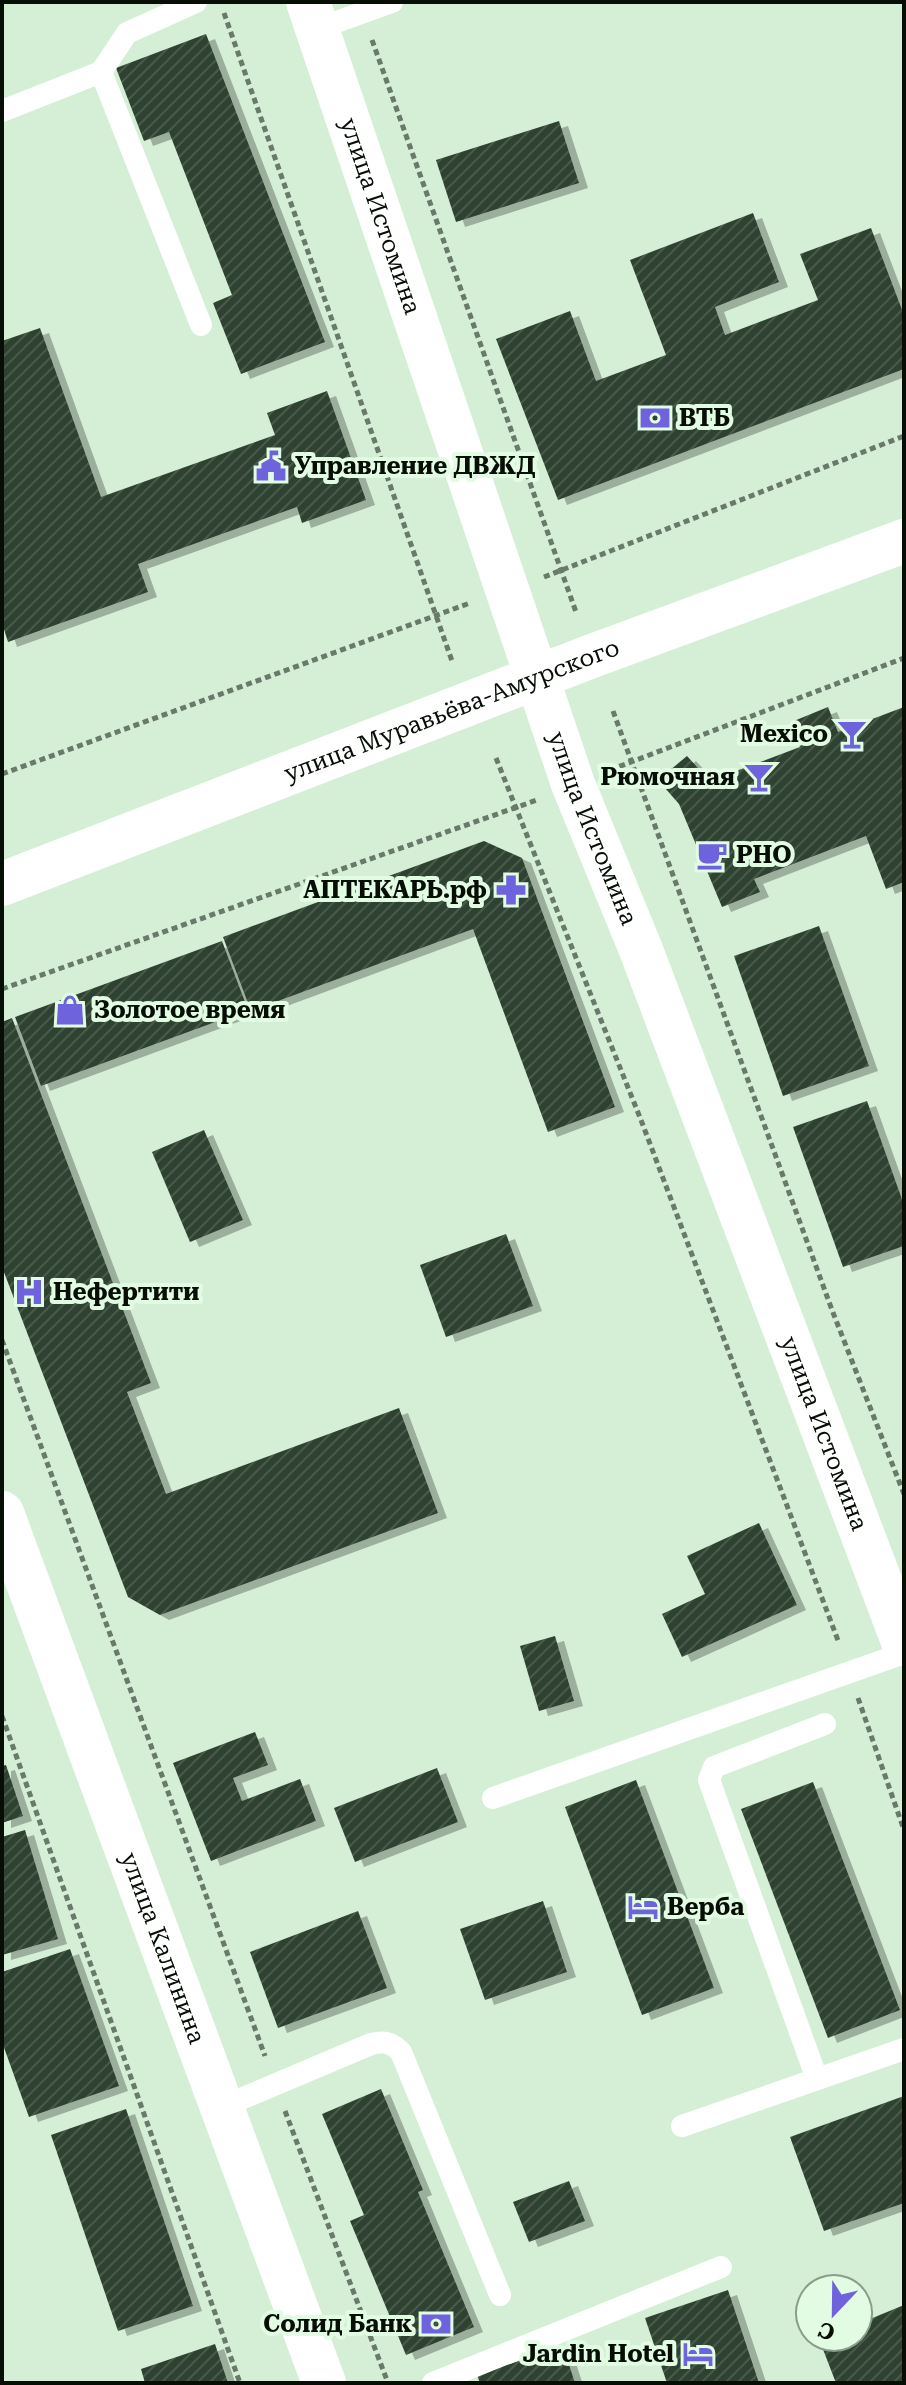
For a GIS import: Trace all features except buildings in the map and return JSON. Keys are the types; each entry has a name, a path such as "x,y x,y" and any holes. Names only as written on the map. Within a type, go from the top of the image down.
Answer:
{"main road":[{"name":"улица Истомина","path":"312,15 573,784 641,950 904,1644"},
{"name":"улица Муравьёва-Амурского","path":"2,884 592,656 904,541"},
{"name":"улица Калинина","path":"2,1513 324,2383"}],"lane":[{"path":"2,111 101,72 127,33 196,2"},
{"path":"312,15 362,13 392,2"},
{"path":"101,72 201,325"},
{"path":"493,1798 904,1653"},
{"path":"817,2079 709,1780 714,1767 825,1724"},
{"path":"222,2107 371,2044 383,2041 394,2045 401,2052 500,2295"},
{"path":"682,2126 904,2049"},
{"path":"433,2383 721,2267"}],"path":[{"path":"220,2 452,661"},
{"path":"362,13 576,612"},
{"path":"2,774 434,615 509,591 904,436"},
{"path":"598,775 904,658"},
{"path":"613,711 832,1310 904,1494"},
{"path":"496,758 641,1120 849,1672 904,1830"},
{"path":"2,989 547,796"},
{"path":"2,1340 388,2383"},
{"path":"2,1716 240,2383"}],"place":[{"name":"ВТБ","path":"655,418"},
{"name":"Управление ДВЖД","path":"271,466"},
{"name":"Mexico","path":"852,734"},
{"name":"Рюмочная","path":"759,777"},
{"name":"PHO","path":"712,855"},
{"name":"АПТЕКАРЬ.рф","path":"511,890"},
{"name":"Золотое время","path":"70,1010"},
{"name":"Нефертити","path":"29,1292"},
{"name":"Верба","path":"643,1907"},
{"name":"Солид Банк","path":"436,2324"},
{"name":"Jardin Hotel","path":"698,2354"}]}
